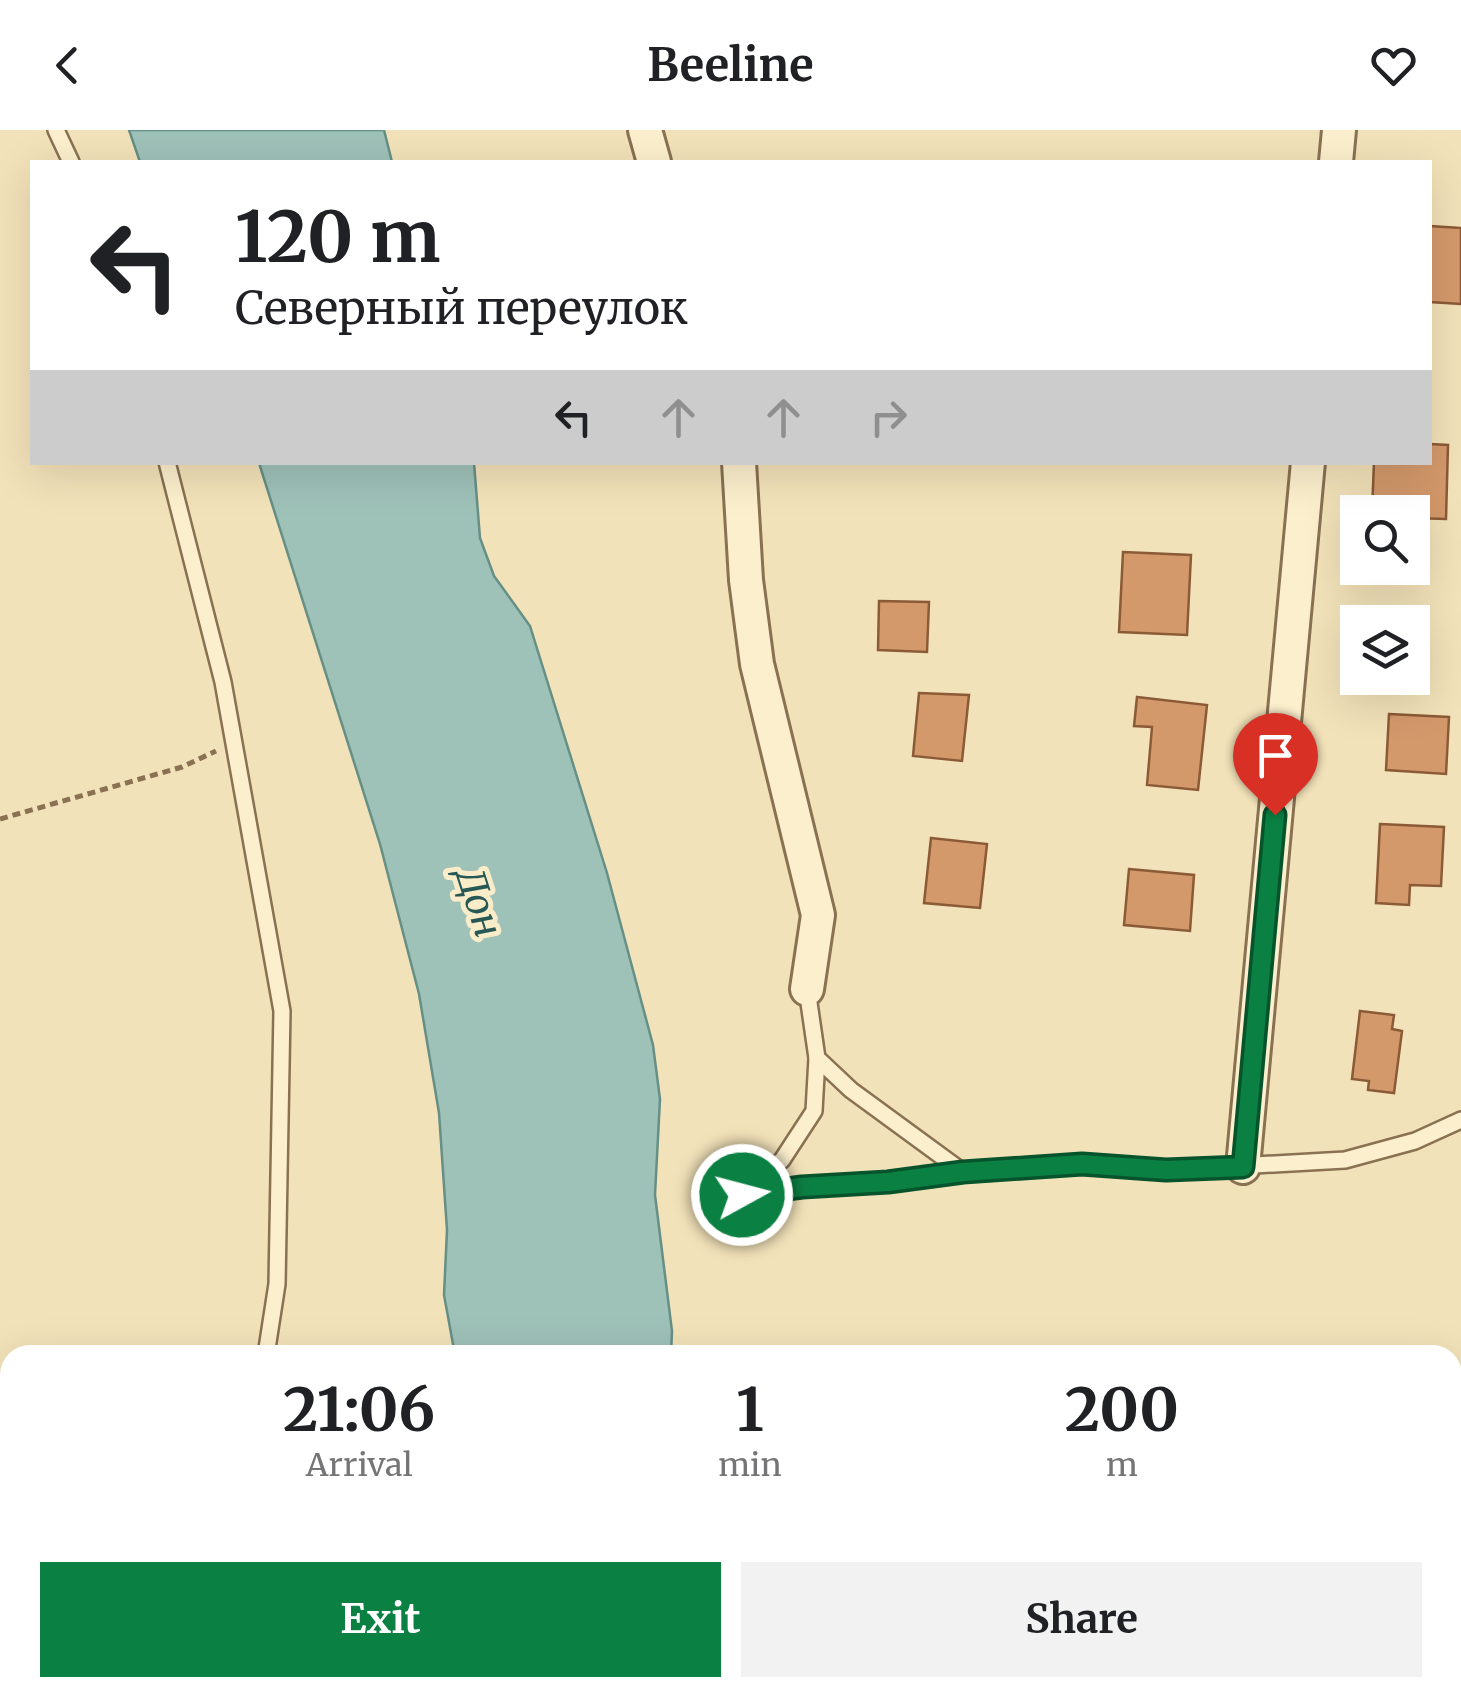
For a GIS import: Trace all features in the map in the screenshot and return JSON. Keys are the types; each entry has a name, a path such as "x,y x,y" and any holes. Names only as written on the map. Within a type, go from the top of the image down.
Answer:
{"street":[{"path":"645,130 653,160"},
{"path":"1336,160 1338,130"},
{"path":"738,465 746,580 757,664 818,914 807,989"},
{"path":"1243,1167 1308,465"}],"lane":[{"path":"56,130 70,160"},
{"path":"168,465 223,682 282,1011 278,1284 268,1345"},
{"path":"742,1195 782,1160 814,1111 817,1058 807,989"},
{"path":"817,1058 851,1090 963,1172"},
{"path":"709,1199 802,1187 1082,1164 1166,1170 1345,1160 1415,1140 1461,1120"}],"path":[{"path":"0,819 182,766 234,742"}],"water":[{"path":"129,130 384,130 392,160 139,160"},
{"name":"Дон","path":"260,465 474,465 480,538 494,576 530,626 607,873 653,1045 660,1099 655,1195 671,1345 453,1345 444,1295 447,1230 439,1113 419,994 380,844"}],"building":[{"path":"1432,226 1461,228 1461,304 1432,302"},
{"path":"1432,444 1448,445 1446,519 1430,519 1430,495 1373,495 1374,465 1432,465"},
{"path":"1123,552 1191,555 1187,635 1119,632"},
{"path":"879,601 929,602 927,652 878,650"},
{"path":"919,693 969,695 962,761 913,756"},
{"path":"1137,697 1207,705 1198,790 1147,785 1152,727 1134,726"},
{"path":"1389,714 1449,717 1446,774 1386,770"},
{"path":"1380,824 1444,827 1441,886 1410,885 1409,905 1376,903"},
{"path":"931,838 987,844 980,908 924,903"},
{"path":"1129,869 1194,875 1190,931 1124,925"},
{"path":"1360,1011 1394,1015 1392,1029 1402,1031 1394,1093 1368,1090 1369,1081 1352,1079"}],"route":[{"path":"742,1195 1082,1164 1166,1170 1243,1167 1275,815"}]}
